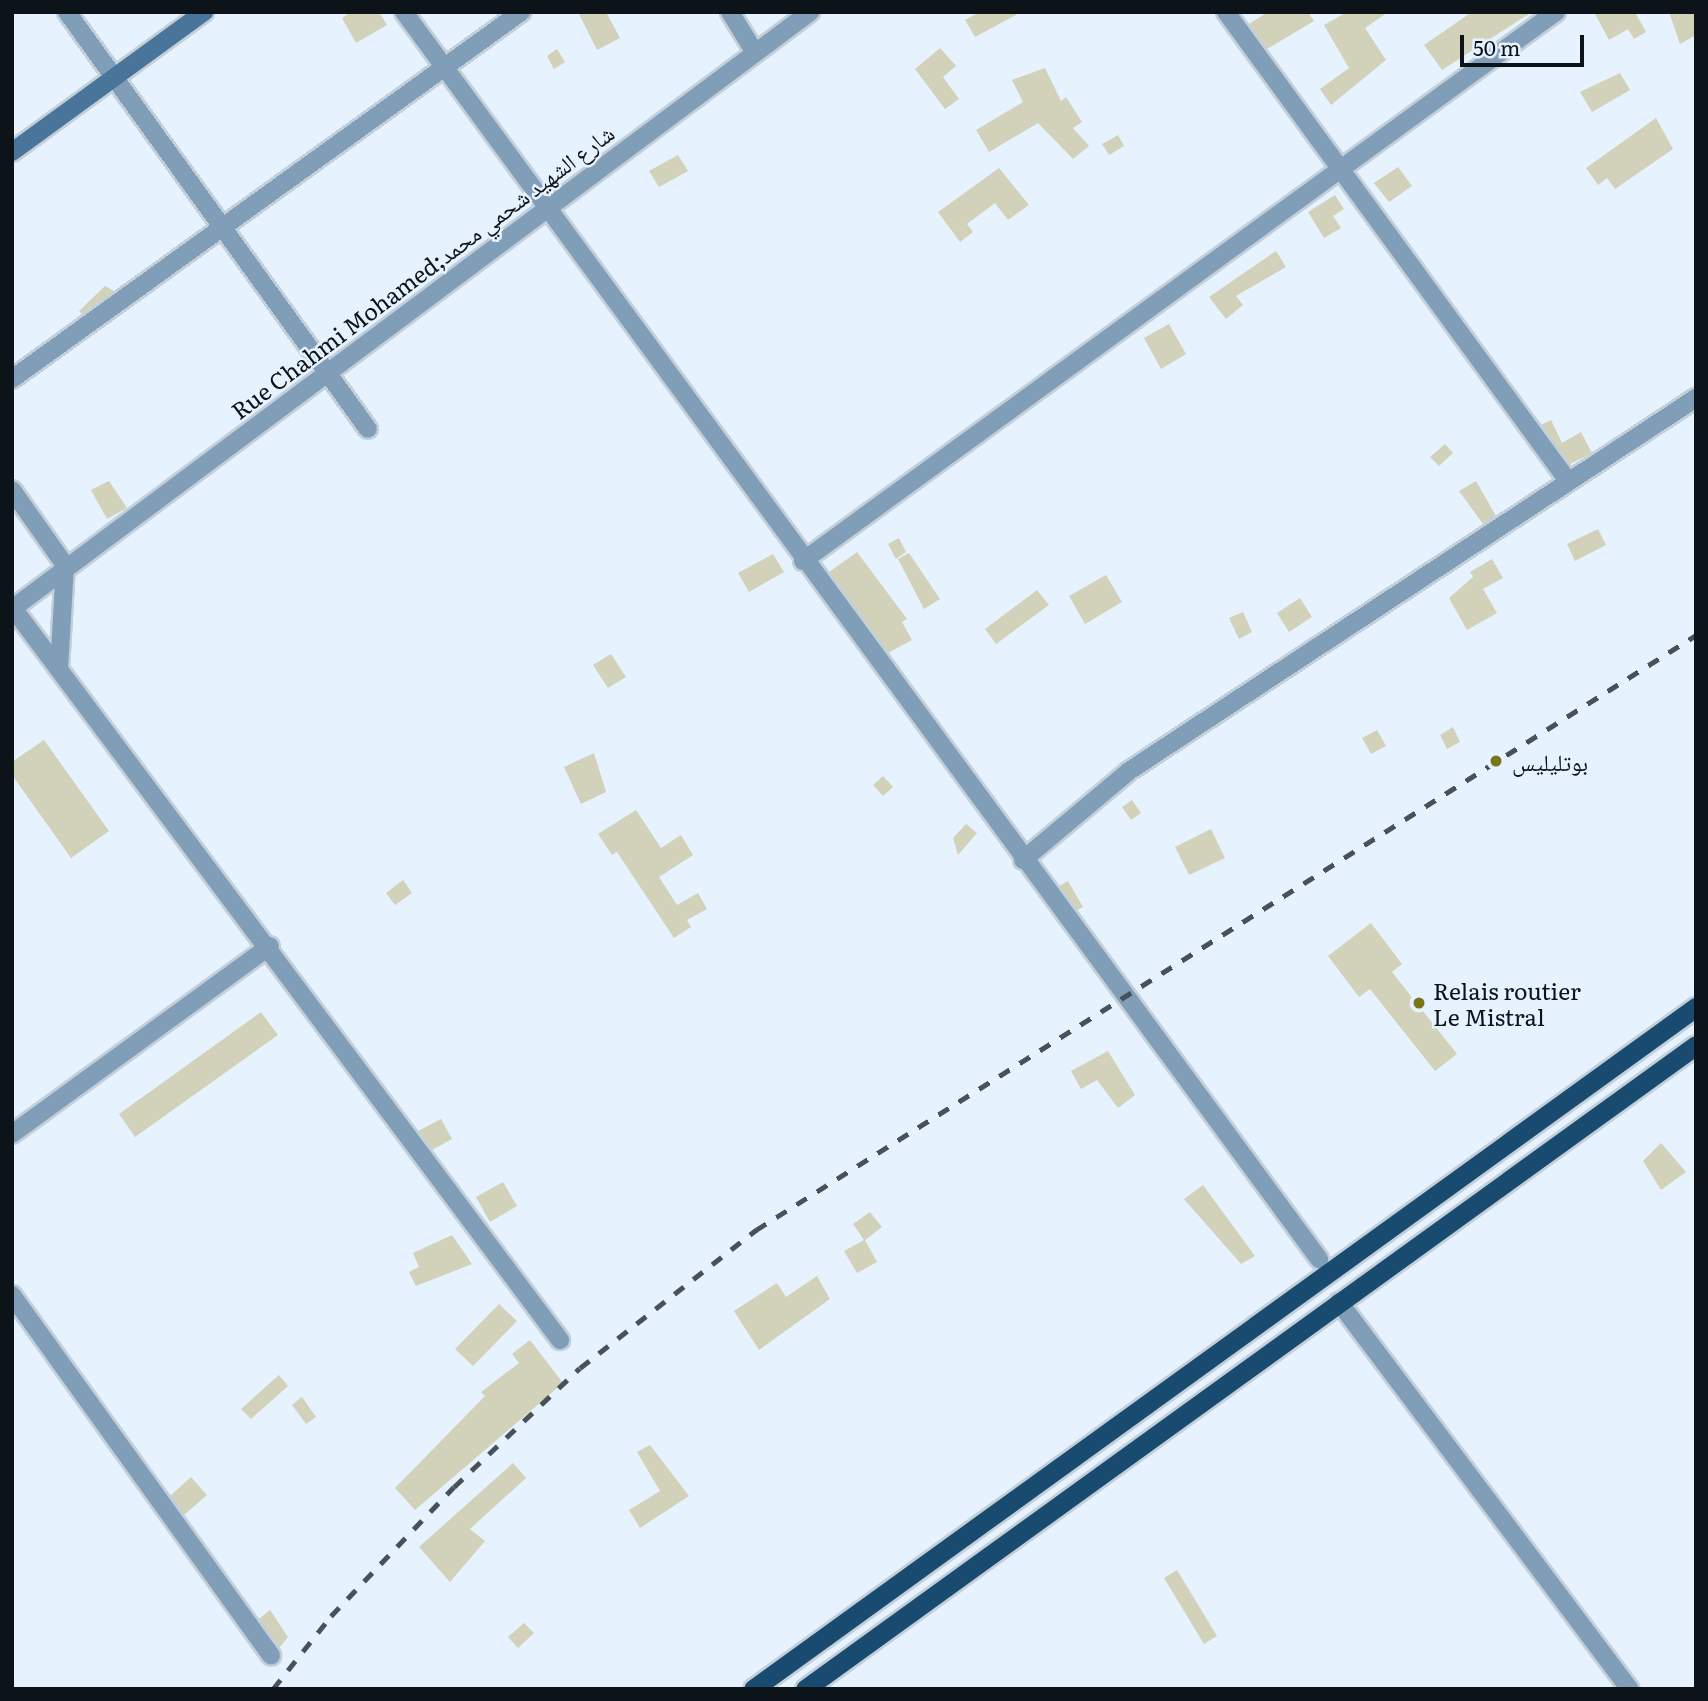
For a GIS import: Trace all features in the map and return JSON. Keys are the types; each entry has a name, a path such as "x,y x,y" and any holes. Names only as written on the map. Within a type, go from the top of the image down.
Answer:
{"highway":[{"path":"753,1689 1696,1007"},
{"path":"805,1689 1696,1045"}],"main road":[{"path":"12,152 204,12"}],"street":[{"path":"67,12 226,225 330,370 368,429"},
{"path":"404,12 803,561 1319,1259"},
{"path":"12,379 521,12"},
{"path":"730,12 754,51"},
{"name":"Rue Chahmi Mohamed;شارع الشهيد شحمي محمد","path":"13,609 549,209 754,51 810,12"},
{"path":"1226,12 1568,481"},
{"path":"803,561 1339,167 1556,12"},
{"path":"1023,860 1129,771 1696,398"},
{"path":"12,489 65,570 59,669"},
{"path":"13,609 270,946 560,1339"},
{"path":"12,1134 270,946"},
{"path":"12,1295 271,1656"},
{"path":"1339,1302 1630,1689"}],"building":[{"path":"351,12 379,12 387,25 356,43 342,18"},
{"path":"578,12 606,12 620,38 597,50"},
{"path":"980,12 1021,12 975,37 965,20"},
{"path":"1268,12 1308,12 1314,21 1267,49 1249,24"},
{"path":"1347,12 1388,12 1365,28 1386,60 1331,105 1320,89 1349,68 1324,25"},
{"path":"1472,12 1532,12 1442,70 1424,45"},
{"path":"1594,12 1635,12 1646,32 1634,39 1628,29 1609,40"},
{"path":"1669,12 1696,12 1696,35 1680,44"},
{"path":"940,48 956,66 943,77 959,99 945,109 915,69"},
{"path":"557,49 565,62 554,69 547,56"},
{"path":"1045,68 1061,101 1066,97 1082,122 1073,128 1089,146 1073,159 1038,123 989,152 976,130 1023,102 1012,80"},
{"path":"1620,73 1630,90 1592,112 1580,92"},
{"path":"1656,118 1673,149 1615,189 1607,178 1598,185 1586,168"},
{"path":"1118,135 1124,146 1109,155 1102,144"},
{"path":"678,155 688,171 659,187 649,171"},
{"path":"1398,167 1412,186 1389,202 1374,183"},
{"path":"999,168 1029,205 1008,220 995,203 967,224 973,232 960,242 938,212"},
{"path":"1335,195 1344,209 1333,216 1341,228 1324,238 1308,212"},
{"path":"1276,251 1286,267 1236,296 1243,305 1226,319 1209,297"},
{"path":"105,286 114,291 82,314 79,311"},
{"path":"1169,324 1186,354 1161,369 1144,338"},
{"path":"1551,420 1562,443 1581,432 1592,453 1570,464 1541,425"},
{"path":"1445,444 1453,453 1439,466 1430,457"},
{"path":"109,481 127,508 107,519 91,490"},
{"path":"1476,481 1496,516 1483,524 1459,491"},
{"path":"1598,529 1606,545 1575,561 1567,544"},
{"path":"899,538 906,552 896,559 888,544"},
{"path":"857,552 907,619 902,622 912,640 888,653 829,572"},
{"path":"909,553 940,599 924,609 898,559"},
{"path":"773,554 784,572 749,592 738,573"},
{"path":"1492,559 1503,578 1483,589 1497,613 1467,630 1449,598 1473,577 1470,572"},
{"path":"1106,575 1122,602 1085,624 1069,596"},
{"path":"1037,590 1049,605 996,644 985,629"},
{"path":"1300,598 1312,617 1289,632 1277,613"},
{"path":"1243,612 1252,632 1239,639 1229,618"},
{"path":"611,654 626,677 608,688 593,665"},
{"path":"1453,727 1460,742 1447,749 1440,735"},
{"path":"1377,730 1386,746 1371,754 1362,738"},
{"path":"44,740 109,831 71,858 12,775 12,762"},
{"path":"594,753 606,792 581,804 564,767"},
{"path":"883,776 893,787 883,796 873,785"},
{"path":"1132,800 1141,813 1131,820 1122,807"},
{"path":"636,810 661,848 681,835 693,855 659,877 677,905 698,893 707,909 687,920 691,927 674,938 617,852 612,855 598,834"},
{"path":"966,824 977,833 958,855 953,838"},
{"path":"1211,829 1225,858 1189,875 1175,847"},
{"path":"403,880 412,893 395,905 386,893"},
{"path":"1068,881 1083,907 1077,910 1059,886"},
{"path":"1371,923 1402,964 1392,972 1457,1054 1435,1071 1370,989 1359,997 1328,956"},
{"path":"261,1012 278,1035 135,1137 119,1114"},
{"path":"1108,1051 1135,1095 1118,1108 1097,1080 1081,1089 1071,1071"},
{"path":"441,1119 452,1139 432,1150 418,1131"},
{"path":"1661,1143 1686,1172 1661,1190 1643,1161"},
{"path":"503,1182 517,1206 490,1222 476,1197"},
{"path":"1203,1185 1255,1256 1241,1264 1184,1199"},
{"path":"870,1212 882,1227 865,1240 877,1262 857,1273 844,1251 864,1240 853,1224"},
{"path":"452,1235 472,1264 416,1286 409,1272 419,1267 413,1253"},
{"path":"817,1276 830,1299 759,1350 734,1311 777,1283 786,1297"},
{"path":"499,1304 517,1321 473,1366 455,1349"},
{"path":"530,1340 563,1383 415,1510 395,1488 485,1396 481,1392 519,1363 512,1354"},
{"path":"279,1375 288,1386 251,1419 241,1409"},
{"path":"302,1397 316,1417 306,1424 292,1405"},
{"path":"650,1445 689,1496 640,1528 629,1510 660,1491 637,1452"},
{"path":"513,1463 526,1478 470,1529 485,1541 450,1582 419,1547"},
{"path":"191,1477 207,1495 184,1515 170,1496"},
{"path":"1177,1570 1217,1636 1204,1644 1164,1578"},
{"path":"270,1610 288,1637 279,1648 259,1619"},
{"path":"524,1623 534,1633 518,1648 508,1637"}],"railway":[{"path":"273,1689 331,1616 454,1487 580,1368 756,1230 1696,635"}],"place":[{"name":"بوتليليس","path":"1496,761"},
{"name":"Relais routier Le Mistral","path":"1419,1003"}]}
